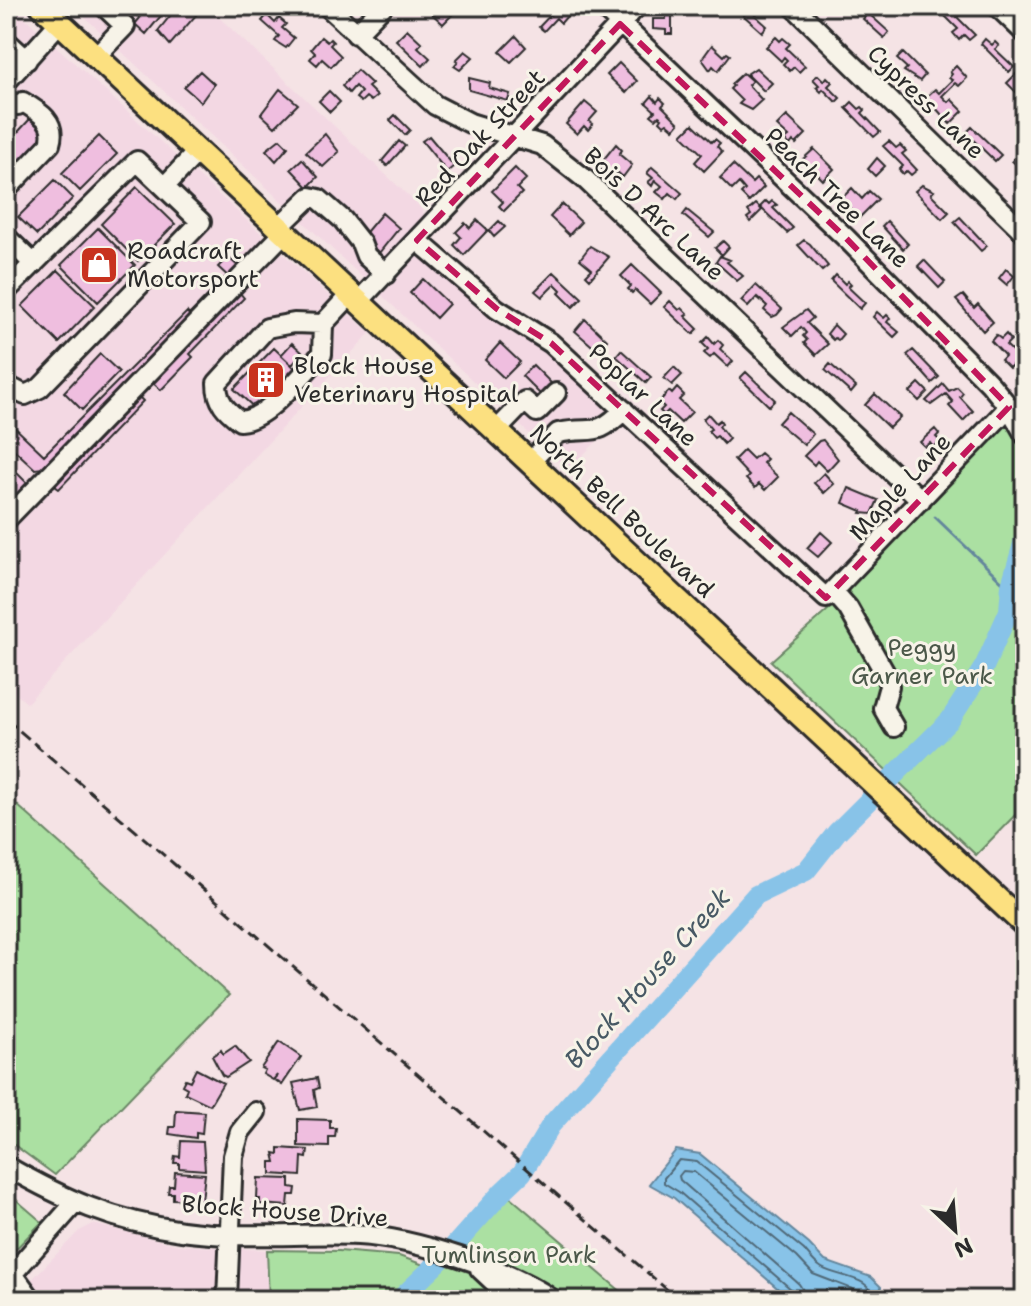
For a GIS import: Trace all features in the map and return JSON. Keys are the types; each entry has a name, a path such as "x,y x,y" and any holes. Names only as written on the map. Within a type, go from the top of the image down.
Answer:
{"main road":[{"name":"North Bell Boulevard","path":"42,6 1025,925"}],"street":[{"path":"96,56 125,26 104,6"},
{"name":"Bois D Arc Lane","path":"327,6 435,105 470,123 542,145 585,179 921,500"},
{"path":"356,34 383,6"},
{"name":"Peach Tree Lane","path":"602,6 846,238 990,384 1009,407 1025,435"},
{"name":"Red Oak Street","path":"323,324 386,274 637,6"},
{"name":"Cypress Lane","path":"793,6 1025,233"},
{"path":"997,6 1025,33"},
{"path":"6,190 50,144 53,136 47,119 38,111 23,102 12,110 6,83 60,22"},
{"path":"6,41 27,60"},
{"path":"165,186 198,151"},
{"path":"6,291 137,161 201,222 40,388 25,395 6,385"},
{"path":"6,520 310,197 319,199 343,220 361,243 366,256 386,274"},
{"path":"6,237 34,264"},
{"name":"Poplar Lane","path":"417,240 497,309 551,343 856,621 889,686 875,708 894,727"},
{"path":"294,323 323,324 322,354 267,409 251,421 240,421 224,408 217,395 217,383 267,328 294,323"},
{"path":"497,430 525,401 537,412 556,393"},
{"name":"Maple Lane","path":"830,595 1009,407"},
{"path":"531,461 558,433 607,427 624,410"},
{"path":"227,1300 234,1148 240,1132 256,1112"},
{"name":"Block House Drive","path":"6,1166 75,1203 154,1225 229,1235 361,1235 416,1246 504,1273 553,1300"},
{"path":"32,1300 9,1278 75,1203"},
{"name":"Block House Drive","path":"475,1264 513,1300"}],"highlighted area":[{"path":"620,24 846,238 1009,407 826,598 551,343 497,309 417,240"}],"shaded area":[{"path":"6,6 12,6 370,333 27,703 6,686"},
{"path":"73,6 207,6 418,205 427,219 416,232 629,409 568,470"},
{"path":"93,1224 179,1245 267,1250 269,1300 12,1300 79,1231"}],"green space":[{"name":"Peggy Garner Park","path":"1011,426 1025,445 1025,805 976,855 771,661 829,609 1003,427"},
{"path":"6,795 229,995 55,1175 6,1139"},
{"path":"6,1191 42,1222 6,1259"},
{"name":"Tumlinson Park","path":"503,1191 631,1300 269,1300 267,1250 399,1256 435,1269"}],"water":[{"path":"676,1150 700,1154 809,1244 825,1261 871,1277 881,1287 881,1300 791,1300 674,1198 649,1184"}],"building":[{"path":"127,6 169,6 146,34 135,24 140,18"},
{"path":"178,6 187,6 197,14 170,45 158,31"},
{"path":"435,6 451,6 456,11 443,24 429,11"},
{"path":"554,6 568,6 563,12 567,16 561,23 556,18 544,31 539,27 557,8"},
{"path":"666,6 672,6 672,34 653,29 653,19 666,19"},
{"path":"733,6 745,6 767,26 762,32"},
{"path":"947,6 953,12 957,8 962,13 957,17 975,35 969,40 964,35 959,40 953,33 958,29 941,12"},
{"path":"868,13 889,32 884,38 863,19"},
{"path":"267,15 275,23 279,18 286,24 282,28 294,38 286,48 275,41 279,36 262,21"},
{"path":"407,29 422,43 418,47 430,58 423,66 396,40"},
{"path":"516,36 526,47 511,62 500,52"},
{"path":"321,37 327,42 330,39 333,42 330,45 341,56 331,67 322,59 317,65 310,59 315,53 311,49"},
{"path":"776,37 790,44 786,48 805,66 799,72 794,67 790,71 783,64 787,60 784,57 781,61 766,47"},
{"path":"985,39 999,46 995,49 1014,67 1009,72 981,44"},
{"path":"712,45 724,56 727,53 730,55 718,71 713,66 710,70 702,59"},
{"path":"465,51 473,57 460,70 454,66"},
{"path":"903,53 925,75 920,81 904,71 907,68 897,59"},
{"path":"619,63 637,81 626,93 607,75"},
{"path":"956,66 967,78 959,86 955,83 942,96 948,102 951,99 963,111 950,124 926,97 935,89 939,93 952,80 949,78 950,72"},
{"path":"756,68 772,83 764,91 747,74"},
{"path":"357,70 372,84 368,87 377,96 371,101 366,97 361,102 356,98 361,92 355,86 349,93 342,86"},
{"path":"200,71 214,84 201,102 184,87"},
{"path":"1018,72 1025,79 1025,101 1007,83"},
{"path":"743,73 752,81 748,85 762,100 751,110 739,104 742,101 730,89"},
{"path":"818,75 824,81 827,77 832,82 828,86 840,98 836,102 823,89 821,92 816,87 819,85 813,79"},
{"path":"469,78 490,83 489,88 510,94 508,101 469,90"},
{"path":"280,89 298,104 275,127 261,114"},
{"path":"329,91 340,102 330,112 319,101"},
{"path":"652,96 657,102 660,98 665,103 662,106 679,123 674,129 667,123 664,125 659,116 656,119 651,115 655,111 646,103"},
{"path":"585,102 597,112 589,121 593,124 588,130 584,126 577,134 566,124"},
{"path":"852,102 865,110 862,113 880,132 874,137 846,108"},
{"path":"395,115 410,130 405,135 390,120"},
{"path":"787,116 806,134 796,144 793,141 790,145 785,140 789,137 777,126"},
{"path":"30,119 46,134 10,172 6,168 6,145"},
{"path":"693,124 712,142 715,139 720,143 717,146 722,152 704,171 695,162 702,154 682,135"},
{"path":"972,127 1001,155 995,161 966,133"},
{"path":"325,134 339,152 323,167 306,152"},
{"path":"99,136 117,154 80,191 62,173"},
{"path":"429,136 454,166 447,172 422,141"},
{"path":"280,139 288,147 276,161 266,150"},
{"path":"399,141 405,146 387,166 382,161"},
{"path":"889,141 896,148 900,145 906,151 902,154 917,170 911,175 899,170 903,166 883,146"},
{"path":"616,144 622,150 619,154 632,165 623,177 617,172 612,178 601,169 606,162 603,160"},
{"path":"814,149 834,169 823,180 803,159"},
{"path":"1017,156 1025,163 1025,172 1012,161"},
{"path":"877,158 885,166 875,176 868,169"},
{"path":"302,159 318,177 308,187 291,169"},
{"path":"733,165 752,183 756,179 764,187 749,202 741,194 745,190 739,183 732,190 720,178"},
{"path":"652,167 682,193 677,199 670,193 665,199 656,192 662,186 655,180 652,186 648,182 653,178 647,173"},
{"path":"515,168 526,179 517,188 522,193 504,211 499,206 503,202 492,191"},
{"path":"55,180 73,198 37,235 18,217"},
{"path":"922,185 934,191 931,194 949,212 942,219 915,191"},
{"path":"137,187 175,224 138,261 101,224"},
{"path":"852,188 862,199 869,191 878,199 859,218 841,199"},
{"path":"766,201 777,205 773,208 793,228 787,233 760,207"},
{"path":"562,204 581,222 569,235 550,217"},
{"path":"756,204 762,210 750,222 748,211"},
{"path":"687,210 714,232 709,237 683,215"},
{"path":"382,213 399,228 379,253 362,237"},
{"path":"960,217 987,246 981,251 954,222"},
{"path":"477,220 488,230 464,255 454,245 461,237 456,232 465,223 470,228"},
{"path":"499,221 505,227 494,237 489,231"},
{"path":"887,221 908,244 903,249 882,226"},
{"path":"98,228 135,265 98,302 61,265"},
{"path":"804,240 828,266 822,271 798,245"},
{"path":"723,241 729,247 722,255 715,248"},
{"path":"590,246 609,257 590,279 586,275 592,269 580,259"},
{"path":"720,256 730,260 727,262 743,276 737,281 716,262"},
{"path":"228,257 242,270 232,280 218,267"},
{"path":"924,260 945,282 939,288 918,266"},
{"path":"632,265 661,293 650,304 635,290 632,293 628,289 631,286 621,276"},
{"path":"1006,269 1014,276 1007,285 999,278"},
{"path":"58,270 95,306 59,343 22,306"},
{"path":"554,272 582,298 573,307 555,284 542,297 535,291"},
{"path":"836,275 845,284 848,281 851,284 848,287 865,303 860,309 831,281"},
{"path":"225,278 230,283 52,467 35,469 6,442 6,419 44,455"},
{"path":"423,279 449,304 436,318 410,293"},
{"path":"756,285 782,309 777,315 772,317 764,310 767,306 757,297 748,307 741,301"},
{"path":"240,293 244,298 190,354 193,357 161,390 153,383"},
{"path":"963,295 974,308 978,304 993,322 983,331 956,300"},
{"path":"670,301 688,314 685,316 698,329 693,334 664,307"},
{"path":"806,310 813,318 807,323 828,344 816,355 804,343 806,333 801,327 792,336 783,327"},
{"path":"877,312 884,318 887,315 890,318 887,322 899,332 894,337 873,317"},
{"path":"585,319 607,340 598,351 575,331"},
{"path":"834,325 843,334 838,340 827,334"},
{"path":"1006,334 1011,340 1006,345 1025,363 1019,369 1013,364 1009,368 1001,360 1005,356 991,341 996,335 1001,339"},
{"path":"708,337 714,344 718,340 723,345 720,349 733,361 728,367 714,354 710,358 704,353 708,349 702,343"},
{"path":"292,343 303,353 292,365 281,355"},
{"path":"500,343 520,362 504,378 485,360"},
{"name":"Block House Veterinary Hospital","path":"274,348 297,370 258,411 234,389"},
{"path":"621,350 651,377 646,383 616,356"},
{"path":"913,350 939,377 932,383 907,355"},
{"path":"100,354 119,372 82,410 64,392"},
{"path":"830,364 856,387 851,393 825,370"},
{"path":"533,365 555,387 544,398 522,376"},
{"path":"674,367 682,375 672,385 664,378"},
{"path":"746,372 775,400 769,406 740,378"},
{"path":"919,383 928,392 919,401 910,392"},
{"path":"943,384 949,391 957,387 963,393 960,397 973,411 963,421 949,406 953,402 946,394 931,405 926,401"},
{"path":"677,388 684,395 679,400 692,412 681,423 668,411 664,415 660,411 664,407 659,402 669,391 672,394"},
{"path":"875,394 900,417 889,428 865,405"},
{"path":"139,397 143,401 59,489 55,486"},
{"path":"788,412 813,434 804,445 778,423"},
{"path":"708,414 716,423 720,420 722,423 719,426 729,439 724,444 708,431 711,429 703,419"},
{"path":"935,429 940,441 933,447 930,443 925,447 920,442"},
{"path":"823,440 838,459 827,471 817,461 814,465 804,456"},
{"path":"744,450 753,459 760,453 767,459 763,463 778,477 765,490 759,484 755,488 734,460"},
{"path":"6,462 31,487 20,499 6,485"},
{"path":"824,473 834,484 824,493 814,483"},
{"path":"849,488 878,500 872,514 861,513 843,503"},
{"path":"821,532 832,542 818,557 807,548"},
{"path":"279,1042 301,1057 282,1085 275,1080 277,1075 273,1080 263,1074 265,1070 261,1068"},
{"path":"235,1046 249,1062 226,1077 212,1056 221,1050 223,1054"},
{"path":"196,1069 223,1083 210,1105 185,1093 187,1088 182,1085 185,1079 190,1081"},
{"path":"317,1078 319,1088 314,1090 317,1107 300,1110 293,1083"},
{"path":"176,1110 204,1112 202,1134 196,1133 196,1138 169,1134 170,1127 175,1127"},
{"path":"298,1119 330,1120 330,1128 336,1128 335,1137 329,1137 329,1147 298,1146"},
{"path":"181,1141 203,1142 205,1170 179,1168 179,1163 174,1163 175,1156 180,1157"},
{"path":"279,1148 308,1150 307,1158 302,1157 301,1176 271,1174 271,1162 276,1162 274,1153 279,1154"},
{"path":"175,1172 205,1174 202,1200 173,1199 173,1193 168,1193 169,1186 174,1186"},
{"path":"258,1178 290,1179 290,1187 296,1188 295,1195 289,1195 288,1206 260,1204 260,1199 257,1199"}],"waterway":[{"path":"935,517 1011,590"},
{"name":"Block House Creek","path":"399,1300 447,1254 522,1173 551,1125 756,895 806,871 837,832 950,720 984,667 1009,611 1011,585 1025,537"}],"railway":[{"path":"6,719 679,1300"}],"place":[{"name":"Roadcraft Motorsport","path":"99,265"},
{"name":"Block House Veterinary Hospital","path":"266,380"}]}
